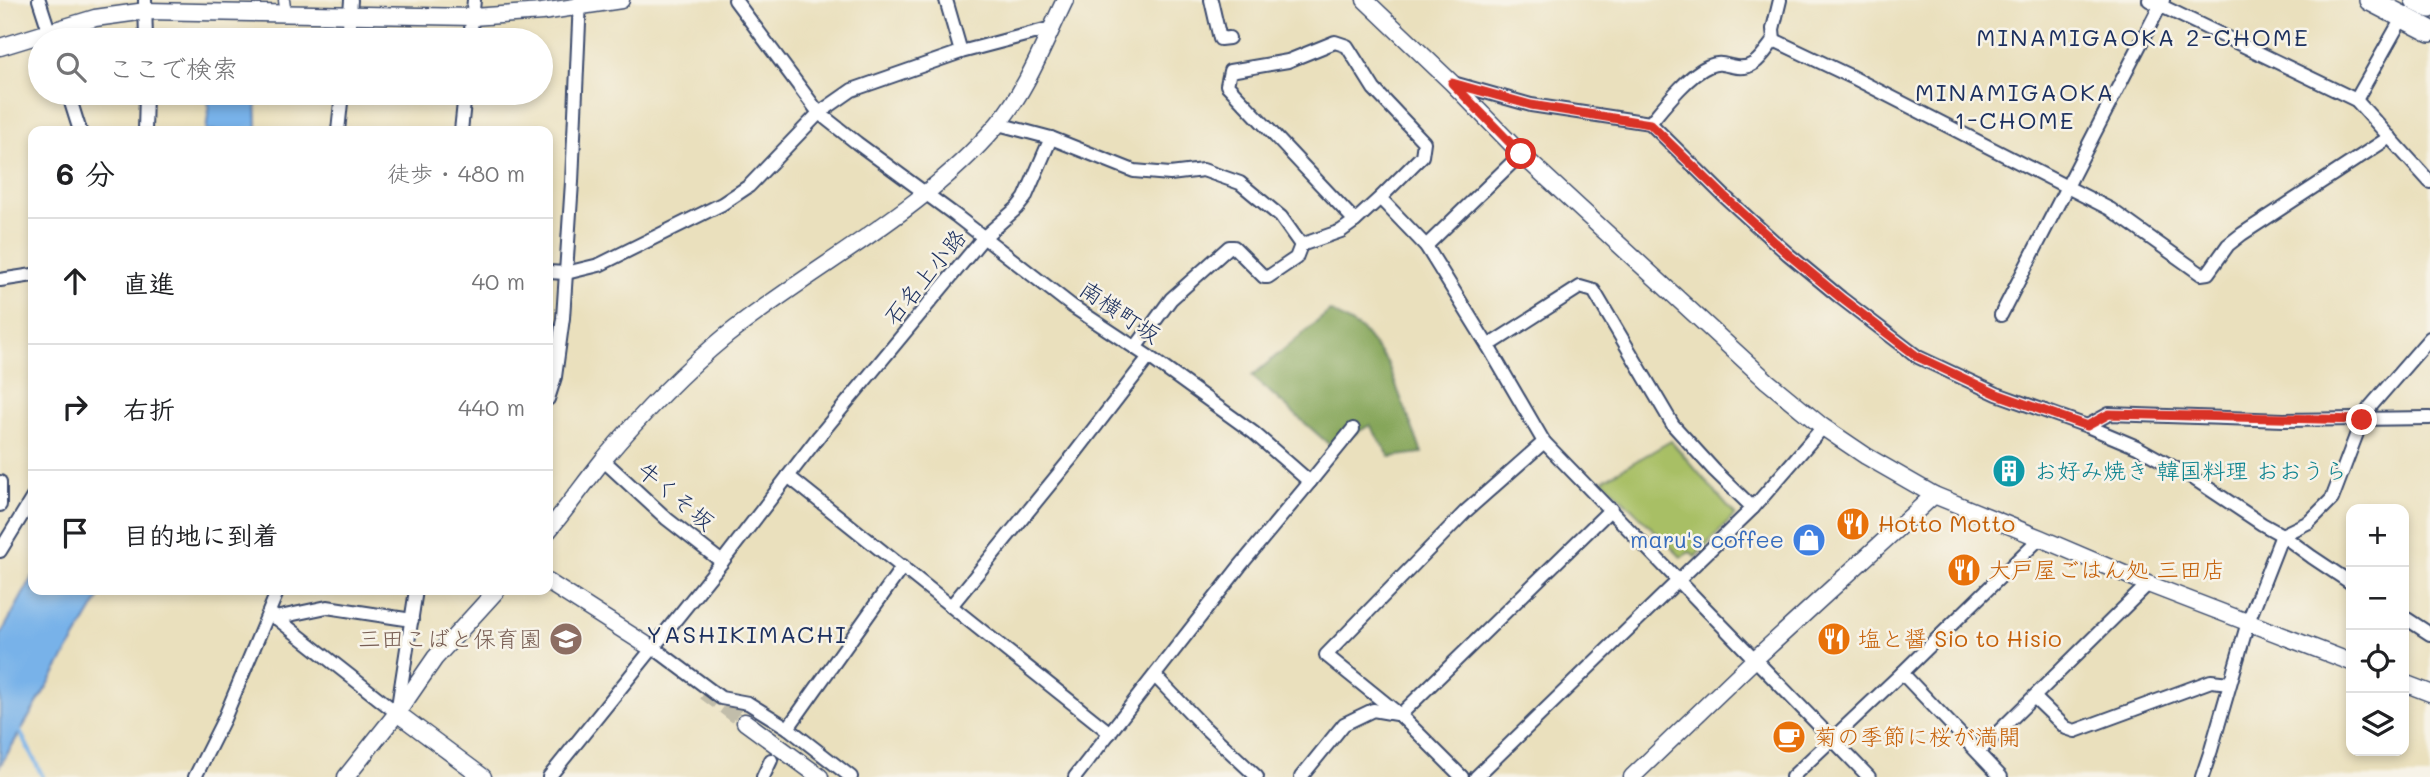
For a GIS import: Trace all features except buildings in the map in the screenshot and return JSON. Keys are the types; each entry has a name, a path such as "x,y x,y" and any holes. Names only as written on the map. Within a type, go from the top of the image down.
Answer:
{"main road":[{"path":"2370,0 2430,7"},
{"path":"2410,6 2430,31"}],"street":[{"path":"39,0 48,28"},
{"path":"472,28 474,0"},
{"path":"71,28 95,18 148,8 351,8 473,17 542,12 580,3 621,0"},
{"name":"南横町坂","path":"736,0 819,113 1072,306 1149,357 1254,433 1310,482"},
{"path":"946,0 961,52"},
{"path":"553,525 603,460 659,398 727,335 926,194 961,162 998,124 1027,83 1065,0"},
{"path":"1211,0 1220,39 1229,38"},
{"path":"1365,0 1521,154 1767,381 1823,427 1866,456 1934,495 2148,584 2346,661"},
{"path":"1650,124 1671,97 1706,67 1718,63 1741,69 1755,64 1774,40 1773,29 1780,0"},
{"path":"2001,315 2068,188 2157,2 2356,100 2430,183"},
{"path":"553,383 564,318 580,3"},
{"path":"2356,100 2410,6"},
{"path":"147,28 148,8"},
{"path":"349,28 351,8"},
{"path":"553,272 566,273 599,265 722,204 749,186 819,113 852,90 961,52 1052,28"},
{"path":"1774,40 2110,209 2200,274 2208,273 2228,245 2242,234 2390,137"},
{"path":"0,47 28,41"},
{"path":"1135,348 1171,299 1229,247 1234,247 1264,277 1268,277 1296,258 1301,245 1341,231 1355,221 1422,156 1424,142 1374,89 1347,46 1335,42 1288,61 1230,71 1227,85 1355,221"},
{"path":"1452,83 1531,105 1650,124 1788,254 1918,357 1997,394 2137,447 2193,478 2346,580"},
{"path":"72,105 78,126"},
{"path":"145,126 146,105"},
{"path":"339,126 341,105"},
{"path":"462,126 464,105"},
{"path":"998,124 1051,138 1134,171 1170,174 1203,170 1240,183 1281,217 1301,245"},
{"name":"石名上小路","path":"549,777 649,646 722,562 819,436 983,238 1017,208 1051,138"},
{"path":"1426,246 1521,154"},
{"path":"1380,198 1426,246 1544,442 1869,777"},
{"path":"0,280 28,276"},
{"path":"1488,346 1580,287 1594,291 1673,425 1753,508"},
{"path":"2202,777 2248,622 2282,535 2309,522 2332,499 2362,420 2370,407 2430,338"},
{"path":"951,606 1069,461 1149,357"},
{"path":"2087,426 2109,414 2362,420 2430,418"},
{"path":"1476,777 1753,508 1823,427"},
{"path":"1075,777 1240,566 1353,429"},
{"path":"1462,777 1400,715 1326,655 1466,512 1544,442"},
{"name":"牛くそ坂","path":"603,460 667,519 722,562"},
{"path":"788,476 1110,733"},
{"path":"0,482 0,505"},
{"path":"1632,777 1755,659 1934,495"},
{"path":"0,551 28,505"},
{"path":"1400,715 1611,509"},
{"path":"1792,777 2040,538"},
{"path":"788,728 902,566"},
{"path":"1978,752 2148,584"},
{"path":"553,585 649,646 720,698 748,703 788,728 851,777"},
{"path":"195,777 273,615 277,595"},
{"path":"397,713 415,595"},
{"path":"346,777 397,713 435,658 492,595"},
{"path":"273,615 327,607 412,620"},
{"path":"273,615 483,777"},
{"path":"2409,620 2430,634"},
{"path":"1902,673 2001,777"},
{"path":"1155,676 1257,777"},
{"path":"2034,697 2066,728 2075,731 2211,681 2230,683"},
{"path":"2409,685 2430,693"},
{"path":"1301,777 1344,724 1373,710 1400,715"},
{"path":"745,722 820,777"},
{"path":"763,777 771,760"}],"green space":[{"path":"1330,311 1362,330 1387,362 1422,453 1390,457 1370,425 1332,447 1252,376"},
{"path":"1671,441 1735,515 1695,557 1690,552 1681,557 1603,480"}],"water":[{"path":"256,105 257,126 207,126 209,107"},
{"path":"28,585 28,595 101,595 0,766 0,636"}],"pier":[{"path":"192,0 258,0 259,28 196,28"}],"waterway":[{"path":"18,728 43,777"}],"tunnel":[{"path":"705,692 745,722"}],"place":[{"name":"お好み焼き 韓国料理 おおうら","path":"2009,471"},
{"name":"Hotto Motto","path":"1853,524"},
{"name":"maru's coffee","path":"1809,540"},
{"name":"大戸屋ごはん処 三田店","path":"1964,570"},
{"name":"三田こばと保育園","path":"566,639"},
{"name":"塩と醤 Sio to Hisio","path":"1834,639"},
{"name":"菊の季節に桜が満開","path":"1789,737"}],"district":[{"name":"MINAMIGAOKA 2-CHOME","path":"2143,38"},
{"name":"MINAMIGAOKA 1-CHOME","path":"2015,107"},
{"name":"YASHIKIMACHI","path":"747,635"}],"route":[{"path":"1521,154 1452,83 1531,105 1650,124 1724,196 1841,298 1918,357 1997,394 2087,426 2109,414 2362,420"}]}
